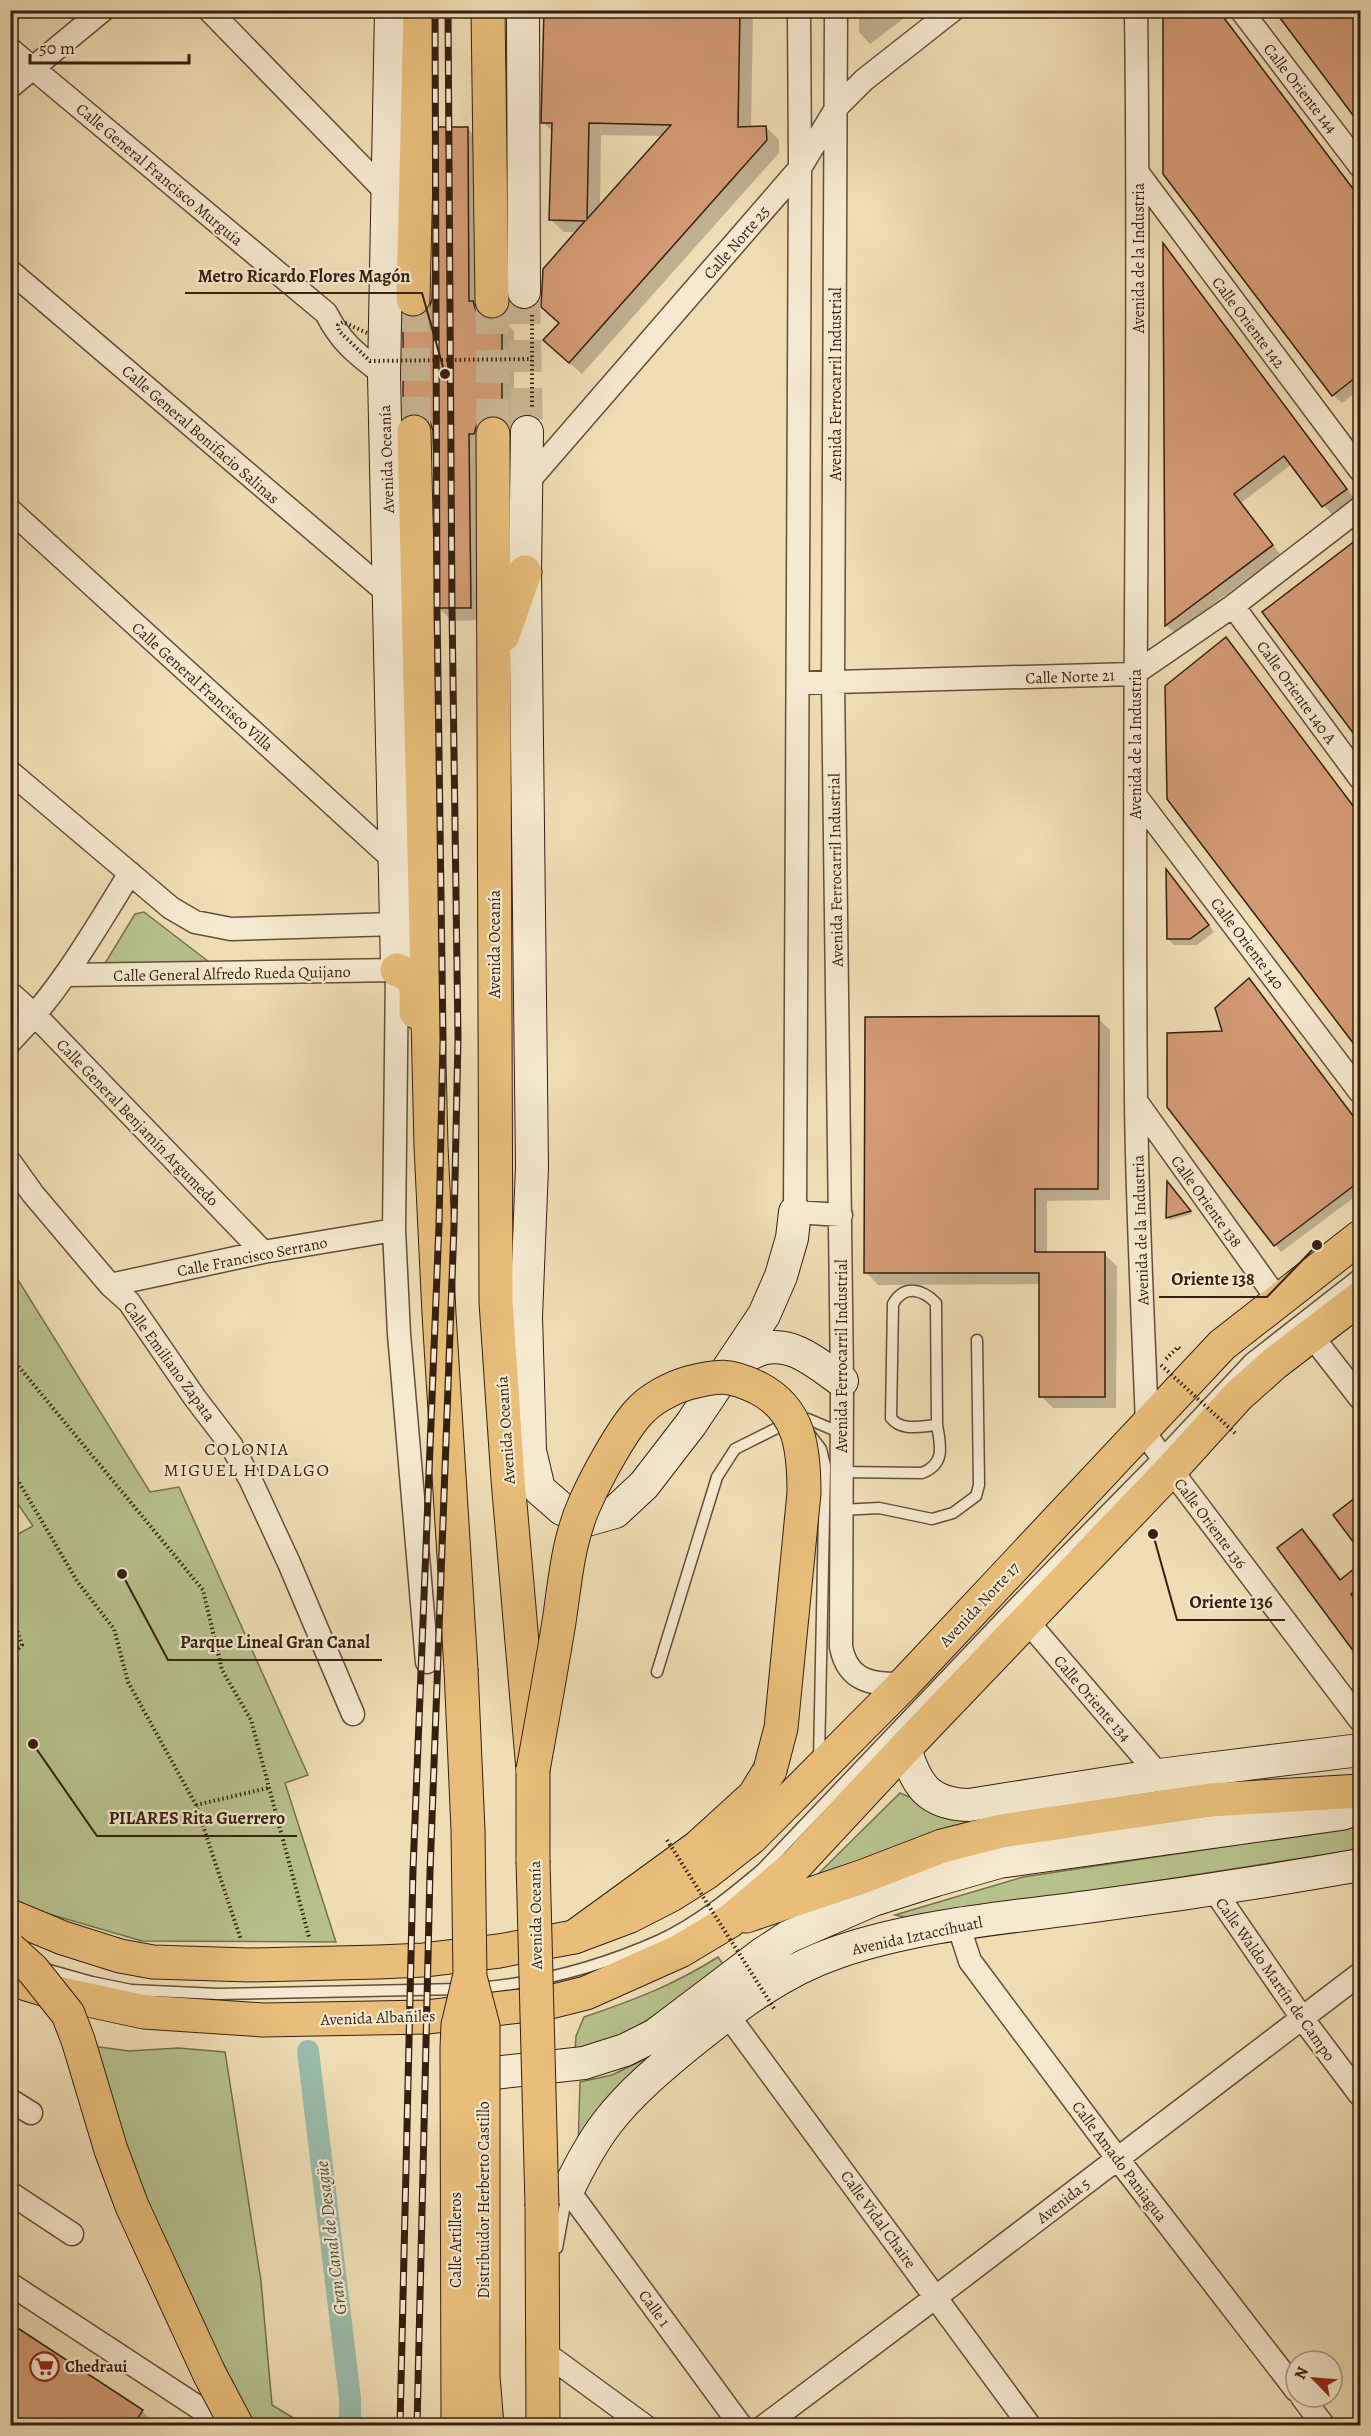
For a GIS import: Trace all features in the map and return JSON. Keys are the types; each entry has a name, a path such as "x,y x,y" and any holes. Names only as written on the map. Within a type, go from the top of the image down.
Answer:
{"main road":[{"name":"Avenida Oceanía","path":"391,10 384,375 391,596 397,970"},
{"path":"413,299 420,10"},
{"path":"488,10 492,301"},
{"path":"522,10 528,303"},
{"path":"529,422 525,572 532,1155 526,1317 530,1451 539,1489 562,1509 587,1520 615,1512 644,1485 691,1424 764,1315 781,1276 792,1238 795,1212"},
{"name":"Avenida Oceanía","path":"414,432 431,1146 461,1669 471,1970"},
{"name":"Avenida Oceanía","path":"493,434 496,1302 508,1480 533,1770 542,2206 543,2426"},
{"path":"494,659 525,572"},
{"path":"397,970 407,973 414,980 420,1085 431,1146"},
{"name":"Avenida Norte 17","path":"730,1921 797,1864 1027,1621 1157,1447 1222,1345 1360,1237"},
{"name":"Avenida Norte 17","path":"561,1946 630,1916 671,1895 705,1873 810,1791 904,1684 1157,1447 1238,1396 1311,1335 1360,1298"},
{"path":"732,1364 762,1348 787,1348 809,1357 842,1381"},
{"path":"533,1770 559,1621 565,1571 584,1503 612,1452 639,1412 658,1396 680,1385 707,1378 734,1377 761,1390 783,1408 800,1437 804,1461 804,1493 781,1728 770,1770 754,1796 699,1847 561,1946"},
{"path":"905,1748 911,1769 919,1784 933,1797 956,1805 969,1805 1159,1775 1360,1750"},
{"path":"730,1921 864,1876 942,1846 1001,1831 1210,1800 1360,1791"},
{"path":"450,2426 446,2127 453,2105 462,2092 474,2082 494,2073 584,2063 625,2050 654,2035 788,1937 873,1900 936,1880 999,1862 1341,1815 1360,1808"},
{"name":"Avenida Iztaccíhuatl","path":"568,2190 591,2146 624,2103 652,2074 727,2014 797,1969 838,1952 958,1924 1214,1890 1360,1865"},
{"name":"Avenida Albañiles","path":"10,1916 63,1938 120,1956 153,1962 249,1965 316,1963 383,1991 426,2017 546,2003 586,1994 681,1951 730,1921"},
{"name":"Avenida Albañiles","path":"10,1979 98,2004 144,2012 383,1991 424,1960 561,1946"},
{"path":"10,1949 33,1970 68,2014 111,2150 132,2206 209,2373 237,2426"},
{"path":"458,2426 458,2025 471,1970"},
{"name":"Distribuidor Herberto Castillo","path":"471,1970 483,2026 483,2376 487,2426"}],"street":[{"path":"10,87 103,10"},
{"path":"209,10 387,193"},
{"path":"799,10 795,1212 841,1215"},
{"name":"Avenida Ferrocarril Industrial","path":"836,10 832,682 841,1215 841,1636 843,1656 847,1664 862,1679 886,1684 904,1684"},
{"name":"Calle Norte 25","path":"526,484 800,168 837,107 864,80 953,10"},
{"name":"Avenida de la Industria","path":"1136,10 1138,173 1134,674 1136,1101 1157,1447"},
{"name":"Calle Oriente 144","path":"1241,10 1360,166"},
{"name":"Calle General Francisco Murguía","path":"10,49 326,313 337,334 352,350 384,375"},
{"name":"Calle Oriente 142","path":"1138,173 1360,470"},
{"name":"Calle General Bonifacio Salinas","path":"10,271 391,596"},
{"name":"Calle Norte 21","path":"798,683 1134,674 1233,606 1360,508"},
{"name":"Calle General Francisco Villa","path":"10,510 396,862"},
{"name":"Calle Oriente 140 A","path":"1233,606 1360,778"},
{"path":"10,772 171,908 195,922 231,930 396,924"},
{"name":"Calle Oriente 140","path":"1135,795 1360,1092"},
{"path":"10,1042 36,1016 67,975 130,873"},
{"name":"Calle General Alfredo Rueda Quijano","path":"67,975 397,970"},
{"name":"Avenida Oceanía","path":"397,970 394,1230 399,1334 427,1662"},
{"name":"Calle General Benjamín Argumedo","path":"10,993 36,1016 263,1252"},
{"name":"Calle Oriente 138","path":"1136,1101 1278,1300"},
{"name":"Calle Emiliano Zapata","path":"10,1162 33,1194 110,1285 129,1302 195,1398 231,1445 251,1481 289,1563 353,1714"},
{"name":"Calle Francisco Serrano","path":"110,1285 263,1252 394,1230"},
{"path":"1311,1335 1360,1398"},
{"name":"Calle Oriente 136","path":"1157,1447 1360,1719"},
{"name":"Calle Oriente 134","path":"1027,1621 1159,1775"},
{"name":"Calle Waldo Martín de Campo","path":"1214,1890 1302,2018 1360,2095"},
{"name":"Calle Amado Paniagua","path":"958,1924 970,1961 1117,2158 1284,2374"},
{"name":"Avenida 5","path":"764,2426 1360,1974"},
{"name":"Calle Vidal Chaire","path":"727,2014 1030,2426"},
{"path":"10,2100 31,2114"},
{"name":"Calle 1","path":"568,2190 741,2426"},
{"path":"10,2193 72,2234"},
{"path":"10,2284 207,2413 220,2426"},
{"path":"552,2358 645,2426"},
{"path":"1311,2409 1324,2426"}],"lane":[{"path":"383,1991 513,1985 564,1974 660,1940 701,1916 732,1894 762,1869 1013,1605 1157,1447 1234,1349 1360,1250"},
{"path":"668,1910 711,1882 751,1851 1157,1447 1250,1359 1360,1273"},
{"path":"841,1472 922,1473 932,1469 939,1461 936,1303 927,1294 918,1290 906,1291 898,1296 893,1304 891,1418 903,1427 937,1425"},
{"path":"841,1510 879,1508 932,1519 953,1513 976,1496 979,1485 977,1340"},
{"path":"795,1419 815,1440 824,1457 825,1466 810,1791"},
{"path":"657,1672 717,1477 735,1449 795,1419 808,1419 841,1433"},
{"path":"614,1935 635,1926"},
{"path":"10,1929 66,1951"},
{"path":"527,1959 561,1946"},
{"path":"10,1959 92,1982 216,2006"},
{"path":"472,2122 473,2114 486,2090 495,2079 510,2070"},
{"path":"556,2260 568,2190"},
{"path":"554,2280 552,2358 554,2426"},
{"path":"469,2326 470,2426"}],"path":[{"path":"528,303 532,359 529,422"},
{"path":"367,333 343,322 338,325 339,331 370,361 532,359"},
{"path":"1178,1347 1161,1365 1235,1433"},
{"path":"10,1356 204,1590 222,1671 251,1720 316,1963"},
{"path":"10,1467 77,1581 114,1629 128,1682 196,1804 249,1965"},
{"path":"10,1610 22,1645 10,1657"},
{"path":"196,1804 268,1788"},
{"path":"667,1840 776,2010"}],"green space":[{"path":"144,912 209,962 104,965 135,914"},
{"path":"10,1267 150,1492 179,1487 308,1775 285,1783 336,1942 142,1941 11,1903 11,1538 33,1526 11,1494"},
{"path":"900,1793 943,1811 990,1822 803,1889"},
{"path":"1360,1828 1360,1849 913,1919 895,1915 1023,1877"},
{"path":"718,1957 725,1967 625,2035 575,2053 576,2036 584,2017 653,1991 686,1976"},
{"path":"738,1990 578,2151 580,2082 612,2075 643,2060"},
{"path":"85,2045 129,2051 178,2048 225,2052 261,2281 272,2405 300,2422 300,2425 232,2425 233,2382 177,2317"}],"building":[{"path":"544,10 740,10 738,127 766,126 767,140 569,363 543,340 559,323 541,307 543,269 585,221 549,220 552,123 541,123","holes":["589,123 671,125 587,219"]},
{"path":"1163,10 1218,10 1360,198 1360,374 1332,396 1163,174"},
{"path":"1274,10 1360,10 1360,125 1338,95"},
{"path":"436,127 468,127 469,301 473,301 476,311 483,318 493,320 502,317 502,418 494,415 484,418 477,424 474,434 469,434 471,608 437,608 433,431 430,422 422,415 413,413 403,417 403,315 413,318 422,315 429,308 432,299"},
{"path":"1163,243 1347,489 1322,507 1284,456 1234,494 1273,545 1165,626"},
{"path":"1360,537 1360,742 1262,612"},
{"path":"1226,637 1360,815 1360,1052 1167,799 1165,686"},
{"path":"1166,869 1209,925 1190,939 1167,939"},
{"path":"1249,978 1360,1125 1360,1181 1274,1246 1167,1107 1167,1033 1222,1031 1215,1008"},
{"path":"1099,1016 1098,1189 1035,1189 1035,1252 1105,1252 1105,1397 1039,1397 1039,1273 864,1273 865,1017"},
{"path":"1167,1181 1191,1211 1166,1218"},
{"path":"1360,1494 1360,1551 1333,1515"},
{"path":"1302,1529 1340,1580 1360,1564 1360,1586 1351,1594 1360,1607 1360,1660 1277,1548"},
{"name":"Chedraui","path":"10,2323 143,2410 133,2426 10,2426"}],"waterway":[{"name":"Gran Canal de Desagüe","path":"308,2051 350,2398 350,2426"}],"tunnel":[{"path":"524,292 527,432"},
{"path":"413,299 414,432"},
{"path":"492,301 493,434"}],"railway":[{"path":"400,2426 413,1870 439,1224 443,1039 437,608 435,10"},
{"path":"417,2426 430,1872 454,1226 458,1038 452,608 448,10"}],"place":[{"name":"Metro Ricardo Flores Magón","path":"445,374"},
{"name":"Oriente 138","path":"1317,1245"},
{"name":"Oriente 136","path":"1153,1534"},
{"name":"Parque Lineal Gran Canal","path":"122,1574"},
{"name":"PILARES Rita Guerrero","path":"33,1744"},
{"name":"Chedraui","path":"44,2366"}],"district":[{"name":"COLONIA MIGUEL HIDALGO","path":"247,1459"}]}
